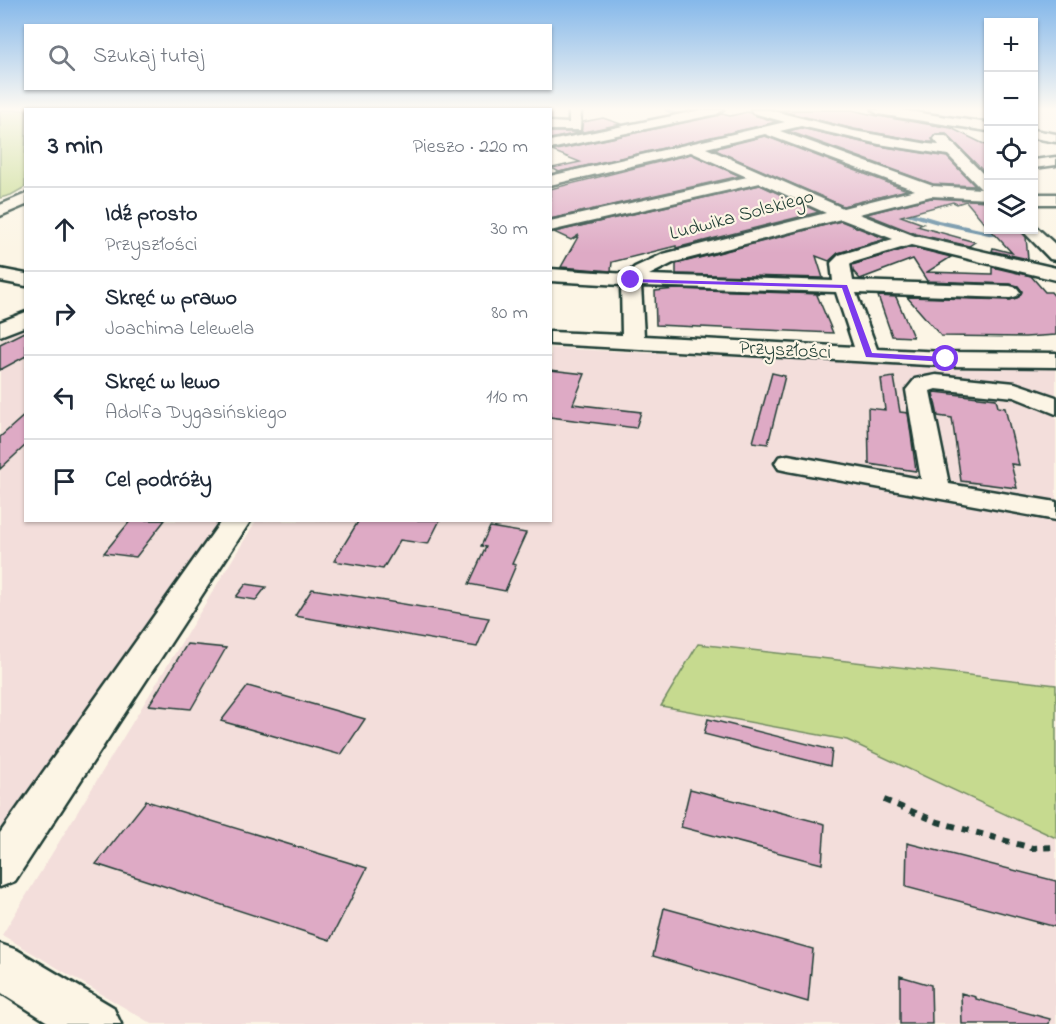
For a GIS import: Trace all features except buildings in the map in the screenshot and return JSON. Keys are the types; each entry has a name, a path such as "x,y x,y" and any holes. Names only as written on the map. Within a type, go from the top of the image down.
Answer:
{"street":[{"path":"552,181 651,158"},
{"path":"714,158 840,213 910,240 1056,274"},
{"path":"841,158 931,191 984,194"},
{"path":"960,158 984,183"},
{"path":"1038,163 1056,161"},
{"path":"969,166 984,166"},
{"path":"552,226 760,179"},
{"name":"Ludwika Solskiego","path":"631,280 642,271 669,258 931,191"},
{"path":"1038,199 1056,199"},
{"path":"1035,234 1056,255"},
{"path":"868,356 844,286 840,263 845,259 910,240"},
{"path":"0,275 24,279"},
{"path":"552,275 631,280 1010,291"},
{"path":"631,280 633,343"},
{"path":"0,330 24,318"},
{"name":"Przyszłości","path":"552,339 868,356 1002,361 1056,360"},
{"path":"937,491 918,390 924,384 936,382 1025,392 1048,400 1056,407"},
{"path":"788,463 1056,511"},
{"path":"0,868 236,522"},
{"path":"0,966 96,1024"}],"path":[{"path":"884,800 938,822 1001,840 1032,848 1056,847"}],"shaded area":[{"path":"24,328 24,522 221,522 0,865 0,340"},
{"path":"552,348 1016,368 1056,365 1056,685 698,644 661,706 847,740 1056,838 1056,1024 152,1024 2,935 255,522 552,522"}],"green space":[{"path":"0,158 24,158 24,188 0,198"},
{"path":"698,644 1056,685 1056,838 847,740 661,706"}],"waterway":[{"path":"887,207 938,222 1003,236"}],"route":[{"path":"631,280 844,286 868,356 946,359"}]}
